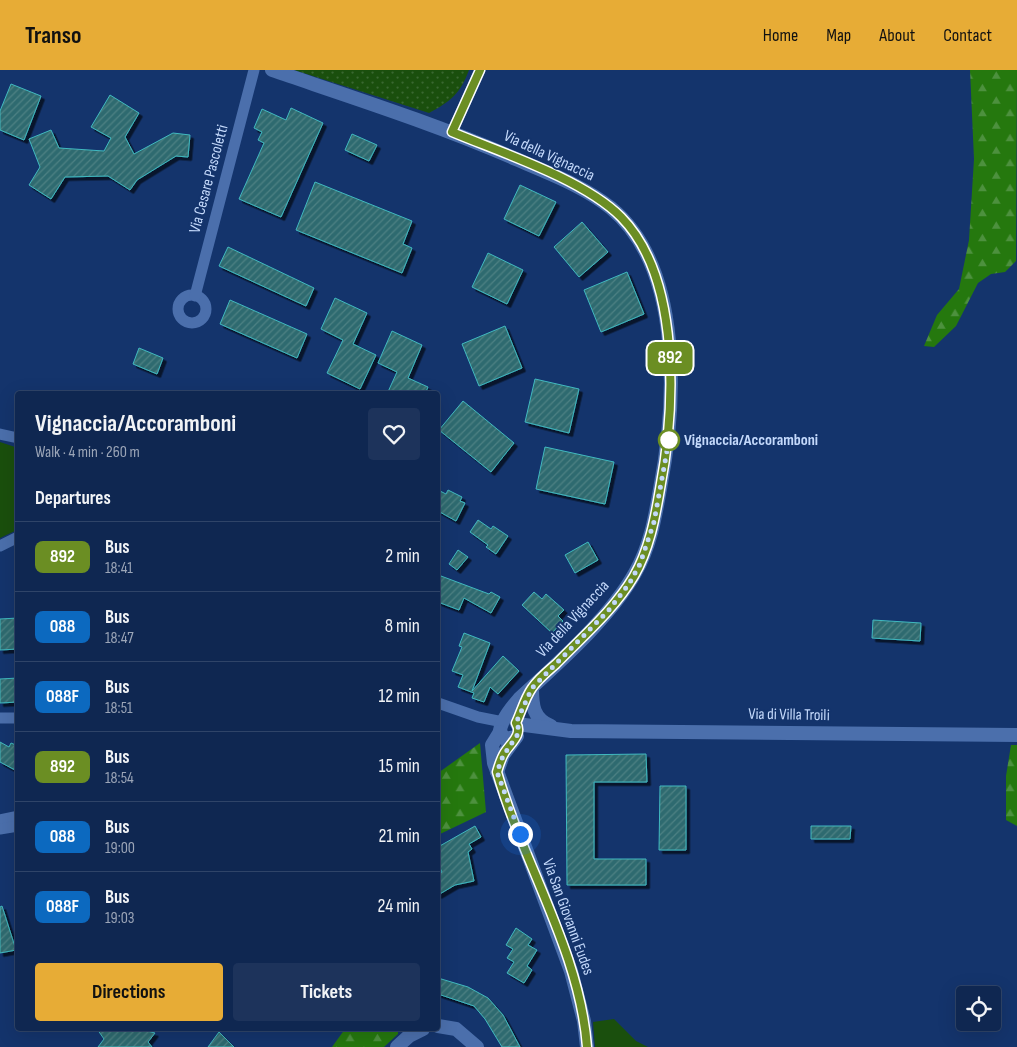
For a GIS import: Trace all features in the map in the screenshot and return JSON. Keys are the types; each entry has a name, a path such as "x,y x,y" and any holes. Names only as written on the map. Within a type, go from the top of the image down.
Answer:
{"street":[{"name":"Via Cesare Pascoletti","path":"195,296 254,70"},
{"name":"Via della Vignaccia","path":"272,70 452,132 557,177 601,201 621,217 640,240 652,268 665,323 671,366 670,428 665,464 646,548 634,575 619,597 532,688 509,728"},
{"path":"452,132 480,70"},
{"path":"0,434 15,437"},
{"path":"0,546 15,538"},
{"path":"532,688 533,707 538,718 544,723 561,730"},
{"path":"440,704 509,728"},
{"path":"0,718 15,718"},
{"name":"Via di Villa Troili","path":"509,728 1017,735"},
{"name":"Via San Giovanni Eudes","path":"509,728 503,756 497,772 568,964 584,1021 587,1047"},
{"path":"0,820 15,817"},
{"path":"0,829 15,826"},
{"path":"440,1026 456,1029 476,1047"},
{"path":"397,1047 409,1036 419,1031"}],"green space":[{"path":"294,70 469,70 454,96 429,113"},
{"path":"970,70 1017,70 1016,261 1005,272 991,274 978,283 956,326 934,347 924,346 937,315 959,289 969,240 974,159"},
{"path":"0,442 15,447 15,531 0,538"},
{"path":"480,743 486,812 440,834 440,772"},
{"path":"1011,745 1017,745 1017,826 1006,820 1006,776"},
{"path":"614,1019 636,1041 648,1047 595,1047 593,1022"},
{"path":"344,1031 398,1031 398,1034 384,1047 332,1047"}],"building":[{"path":"11,84 41,96 24,140 0,130 0,111"},
{"path":"110,95 139,113 125,137 134,154 173,133 190,135 188,157 176,156 137,180 130,190 108,176 65,177 51,199 29,185 40,167 29,139 51,130 59,148 104,151 111,138 91,127"},
{"path":"291,108 323,123 281,217 239,199 264,143 258,140 262,132 254,128 262,109 286,120"},
{"path":"352,134 377,145 369,161 345,150"},
{"path":"315,182 412,221 403,244 412,248 402,273 296,230"},
{"path":"520,185 556,202 539,236 504,219"},
{"path":"582,222 608,252 579,277 554,247"},
{"path":"228,247 314,288 306,306 219,266"},
{"path":"488,253 523,270 507,304 472,287"},
{"path":"627,272 644,314 601,332 584,290"},
{"path":"335,298 367,313 353,344 376,355 360,389 327,373 343,340 321,329"},
{"path":"230,300 307,334 297,358 220,324"},
{"path":"505,326 522,368 479,386 462,344"},
{"path":"392,331 422,345 408,378 428,387 426,391 388,391 397,372 378,363"},
{"path":"139,348 163,358 157,374 133,364"},
{"path":"535,379 579,389 569,433 525,422"},
{"path":"463,401 514,443 491,472 440,431"},
{"path":"545,447 614,462 605,504 536,489"},
{"path":"448,490 462,497 460,501 465,503 456,521 440,512 440,491 446,494"},
{"path":"478,520 491,529 493,526 508,536 496,554 486,547 488,545 470,532"},
{"path":"588,542 598,560 575,573 565,555"},
{"path":"458,550 468,557 457,570 449,564"},
{"path":"441,576 489,594 491,592 500,597 491,613 464,598 459,610 440,603"},
{"path":"534,592 542,599 546,594 564,610 558,616 563,621 552,633 522,605"},
{"path":"15,618 15,649 0,650 0,619"},
{"path":"873,620 921,623 920,641 872,638"},
{"path":"464,633 490,643 472,691 503,656 519,671 498,694 490,687 484,702 472,698 474,693 458,687 463,675 452,671 462,647 459,646"},
{"path":"15,678 15,702 0,703 0,679"},
{"path":"0,742 9,747 11,743 15,745 15,770 0,762"},
{"path":"646,754 647,782 594,782 594,859 646,859 646,885 567,885 566,755"},
{"path":"660,786 686,786 686,850 659,850"},
{"path":"475,826 481,837 469,844 472,849 468,852 474,881 455,885 440,894 440,873 442,872 440,868 440,846"},
{"path":"811,826 851,826 850,839 811,839"},
{"path":"2,906 15,950 0,953 0,907"},
{"path":"516,928 532,939 528,945 537,950 527,966 532,970 524,983 507,973 514,962 507,958 513,949 506,945"},
{"path":"440,979 468,987 488,998 503,1015 520,1047 502,1047 485,1019 474,1006 440,995"},
{"path":"98,1031 147,1031 155,1033 148,1042 152,1047 98,1047 104,1039"},
{"path":"219,1032 234,1047 208,1047"}],"bus line":[{"name":"892","path":"480,70 452,132 557,177 601,201 621,217 640,240 652,268 662,304 671,366 671,410 668,447 654,522 640,564 629,584 608,611 532,688 516,723 519,729 518,734 503,756 497,772 566,957 579,1002 587,1047"}],"place":[{"name":"Vignaccia/Accoramboni","path":"669,440"}],"route":[{"path":"520,834 497,772 500,762 518,734 519,729 516,723 532,688 608,611 629,584 640,564 654,522 669,440"}]}
